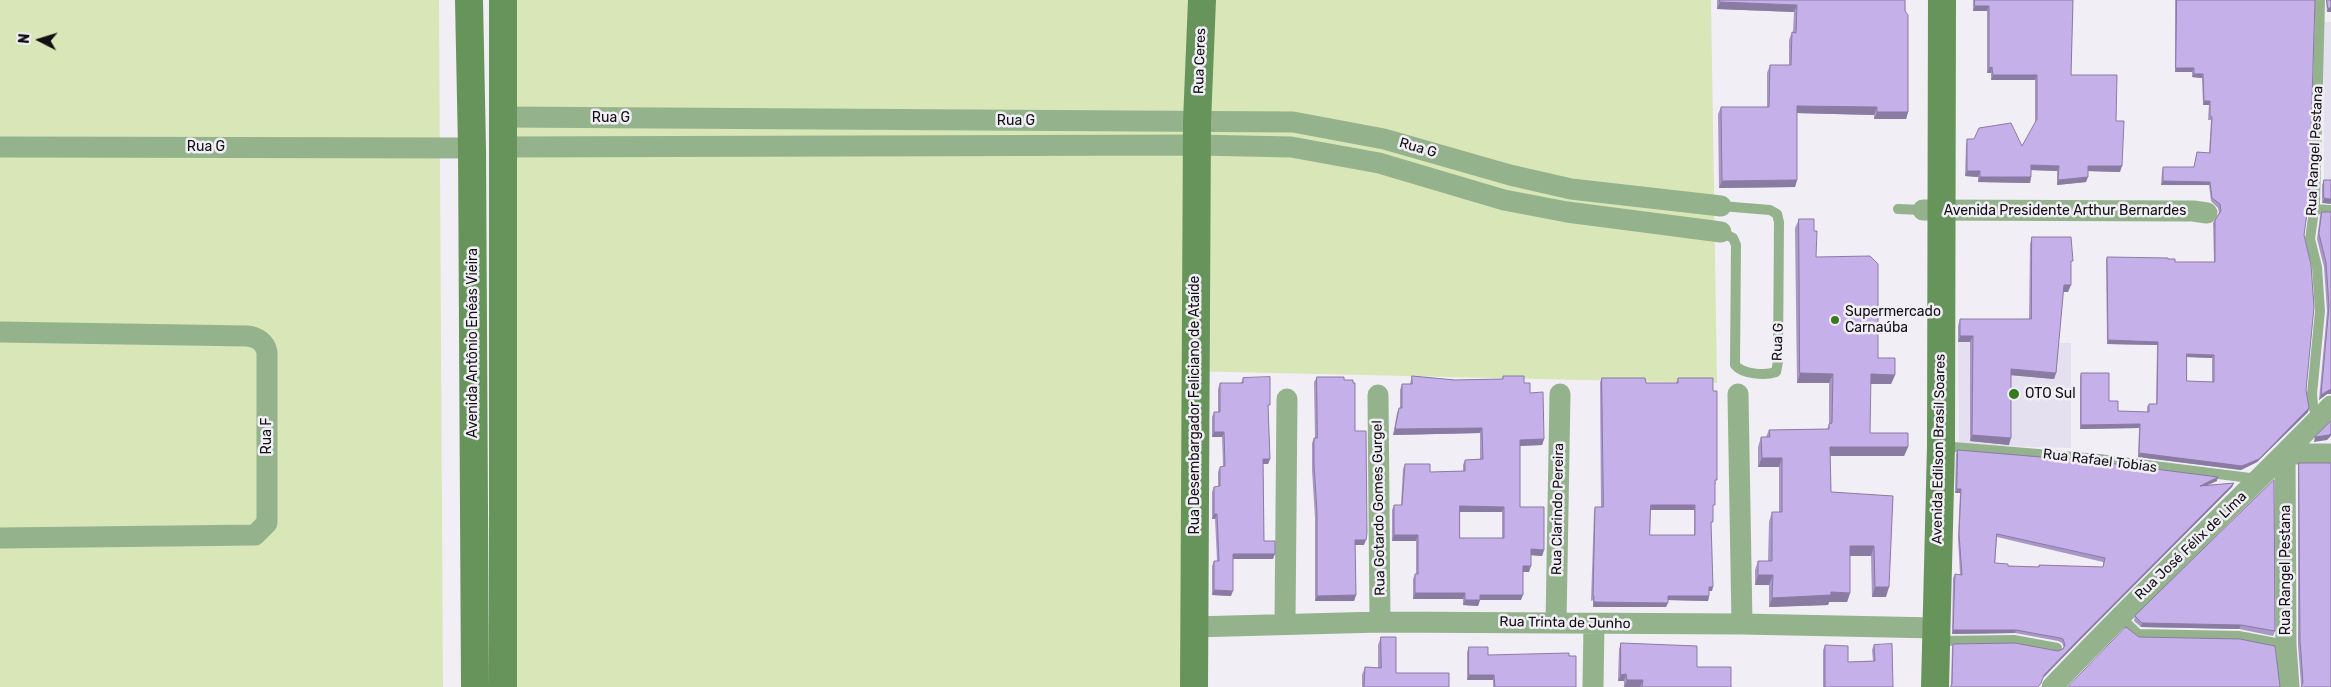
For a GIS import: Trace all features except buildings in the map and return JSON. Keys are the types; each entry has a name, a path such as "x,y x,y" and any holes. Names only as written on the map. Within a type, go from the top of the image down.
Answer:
{"street":[{"name":"Avenida Antônio Enéas Vieira","path":"469,0 472,148 474,687"},
{"path":"503,0 503,687"},
{"name":"Rua Ceres","path":"1197,134 1202,0"},
{"name":"Avenida Edilson Brasil Soares","path":"1923,0 1921,210 1931,632 1936,687"},
{"name":"Avenida Edilson Brasil Soares","path":"1921,687 1931,632 1941,446 1921,210 1942,0"},
{"name":"Rua G","path":"502,117 1197,134 1291,147 1379,163 1504,200 1567,212 1711,231"},
{"name":"Rua G","path":"502,147 1197,134 1293,122 1384,138 1510,175 1571,189 1712,205"},
{"name":"Rua Desembargador Feliciano de Ataíde","path":"1194,687 1197,134"},
{"name":"Rua G","path":"0,147 472,148"},
{"path":"1711,231 1712,205"},
{"name":"Avenida Presidente Arthur Bernardes","path":"1921,210 2208,213"},
{"name":"Rua F","path":"0,332 254,337 266,346 267,362 266,523 255,536 0,538"},
{"name":"Rua Clarindo Pereira","path":"1556,624 1560,394"},
{"path":"1738,394 1742,624"},
{"name":"Rua Gotardo Gomes Gurgel","path":"1378,395 1380,622"},
{"path":"1285,623 1287,399"},
{"name":"Rua José Félix de Lima","path":"2052,687 2119,616 2285,454 2325,412"},
{"path":"2285,454 2331,454"},
{"name":"Rua Rangel Pestana","path":"2285,454 2286,645 2289,687"},
{"name":"Rua Trinta de Junho","path":"1193,627 1285,623 1380,622 1742,624 1931,632"},
{"path":"1594,624 1594,687"}],"lane":[{"name":"Rua Rangel Pestana","path":"2320,0 2314,209 2310,228 2310,246 2318,267 2320,311 2312,394 2313,406 2325,412"},
{"name":"Rua G","path":"1711,231 1734,238 1736,244 1735,365 1743,372 1771,374 1776,372 1778,362 1779,222 1777,214 1770,210 1712,205"},
{"path":"2314,209 2331,210"},
{"name":"Rua Rafael Tobias","path":"1941,446 2099,459 2258,479"},
{"path":"2119,616 2138,634 2240,636 2286,645"},
{"path":"1931,632 2014,640 2057,648"}],"shaded area":[{"path":"2323,22 2331,22 2331,182 2324,181"},
{"name":"OTO Sul","path":"1958,342 2071,343 2071,448 1959,445"}],"green space":[{"path":"0,0 439,0 443,687 0,687"},
{"path":"509,0 1711,0 1717,383 1184,371 1182,687 508,687"}],"place":[{"name":"Supermercado Carnaúba","path":"1835,320"},
{"name":"OTO Sul","path":"2014,394"}]}
